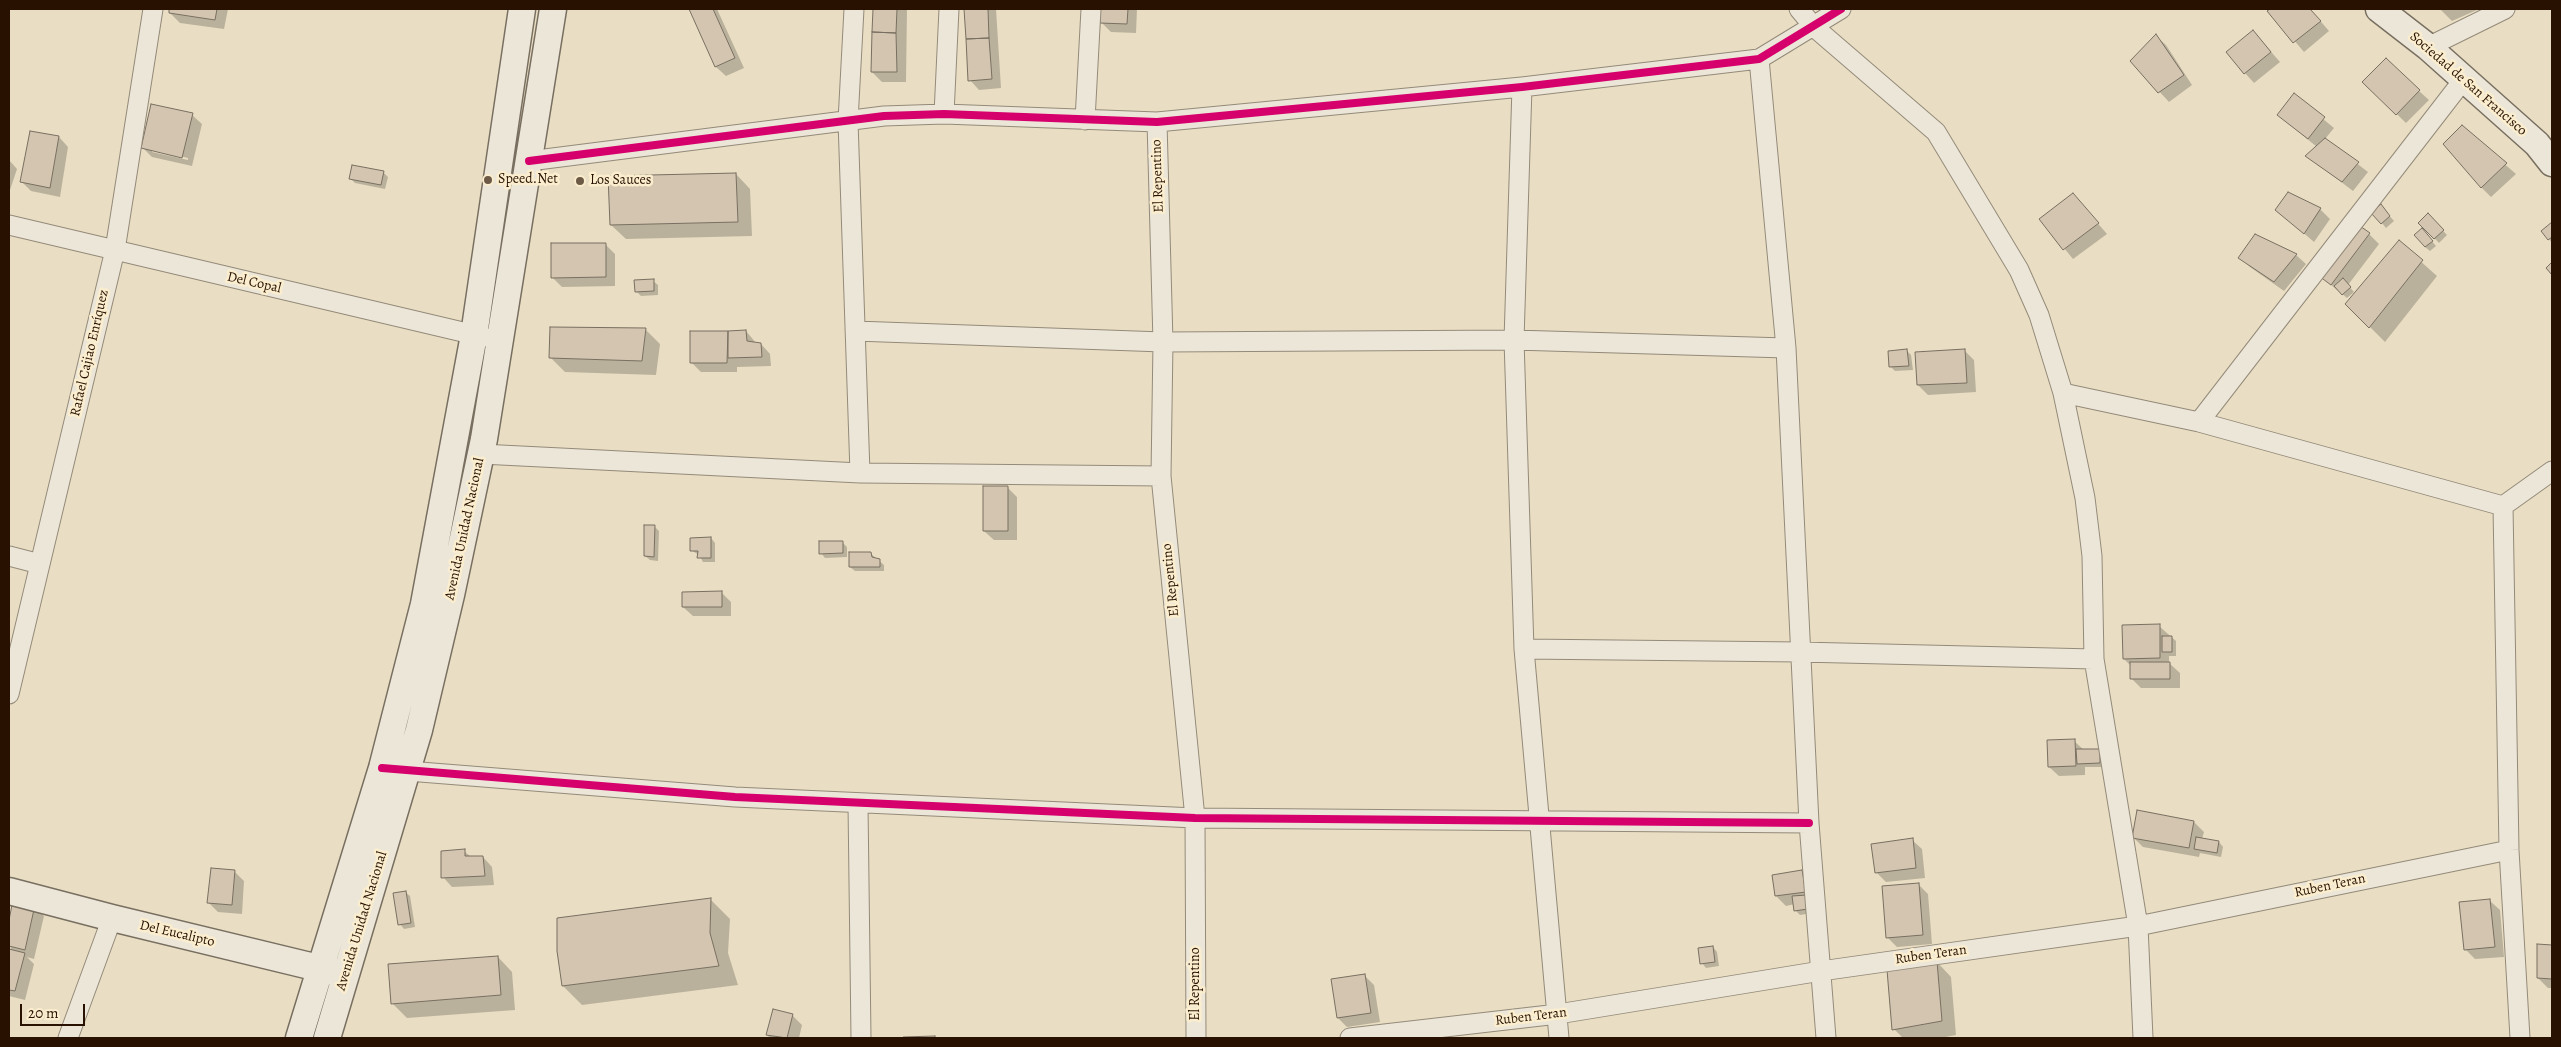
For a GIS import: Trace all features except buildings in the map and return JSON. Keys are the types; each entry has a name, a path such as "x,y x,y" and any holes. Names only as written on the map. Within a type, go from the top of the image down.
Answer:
{"main road":[{"name":"Avenida Unidad Nacional","path":"327,1038 346,975 394,770 474,334 522,9"},
{"name":"Avenida Unidad Nacional","path":"299,1038 319,967 394,770 452,595 481,454 553,9"},
{"name":"Sociedad de San Francisco","path":"2379,9 2428,47 2464,79 2536,144 2552,163"},
{"name":"Del Eucalipto","path":"9,891 346,975"}],"street":[{"name":"Rafael Cajiao Enríquez","path":"9,694 115,250 152,9"},
{"path":"854,9 848,121 860,473"},
{"path":"944,114 949,9"},
{"path":"1085,120 1091,9"},
{"path":"1799,9 1814,27 1936,132 2019,270 2039,315 2062,393 2085,498 2090,546 2094,659 2138,926 2143,1038"},
{"path":"528,161 884,116 944,114 1157,122 1522,87 1759,59 1841,9"},
{"path":"2428,47 2505,9"},
{"path":"1759,59 1786,348 1809,823 1826,1038"},
{"path":"2199,422 2464,79"},
{"path":"1522,87 1514,340 1524,649 1559,1038"},
{"name":"El Repentino","path":"1157,122 1163,342 1161,476 1195,818 1196,1038"},
{"name":"Del Copal","path":"9,225 499,341"},
{"path":"855,331 1163,342 1514,340 1786,348"},
{"path":"2062,393 2199,422 2503,506"},
{"path":"481,454 860,473 1161,476"},
{"path":"2503,506 2552,471"},
{"path":"2503,506 2509,850 2520,1038"},
{"path":"9,556 40,564"},
{"path":"1524,649 1800,652 2094,659"},
{"path":"394,770 735,797 1195,818 1809,823"},
{"path":"858,804 861,1038"},
{"name":"Ruben Teran","path":"1350,1038 1558,1014 1821,971 2138,926 2509,850"},
{"path":"68,1038 112,918"}],"cycle path":[{"path":"529,161 884,116 944,114 1157,122 1522,87 1759,59 1841,9"},
{"path":"382,768 735,797 1195,818 1809,823"}],"place":[{"name":"Speed.Net","path":"488,180"},
{"name":"Los Sauces","path":"580,181"}]}
